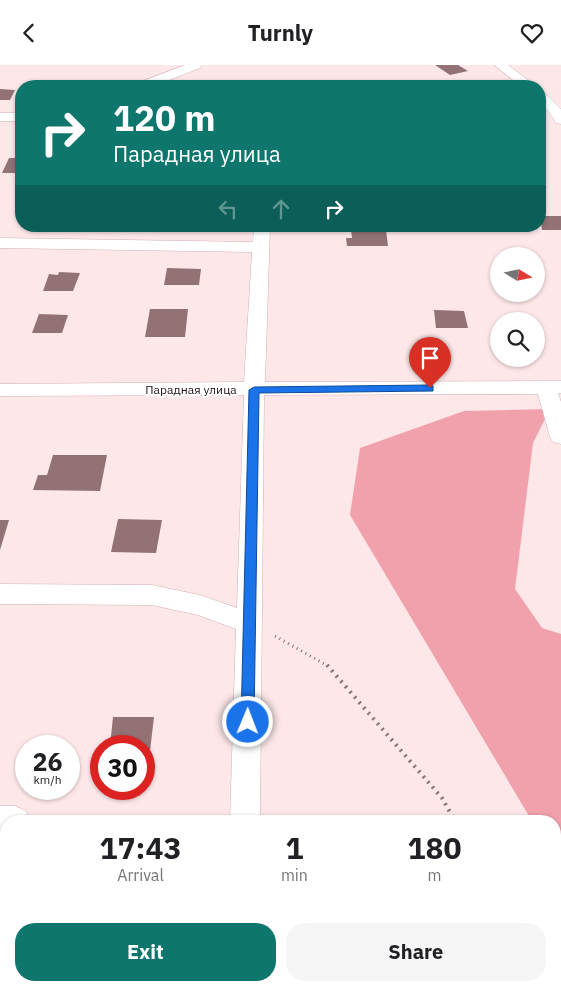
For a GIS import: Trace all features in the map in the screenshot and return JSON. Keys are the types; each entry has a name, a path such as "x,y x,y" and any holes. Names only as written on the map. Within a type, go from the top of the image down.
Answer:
{"street":[{"path":"154,65 180,80"},
{"path":"159,80 196,65"},
{"path":"500,65 521,80"},
{"path":"546,102 555,110 561,120"},
{"path":"0,117 15,117"},
{"path":"0,243 262,237 254,390 245,815"},
{"path":"554,387 561,437"},
{"name":"Парадная улица","path":"0,390 554,387"},
{"path":"0,594 152,595 200,605 250,623"}],"path":[{"path":"250,623 326,663 442,799 451,815"}],"shaded area":[{"path":"550,409 533,443 515,589 542,628 561,634 561,815 528,815 350,515 360,448 464,411"}],"building":[{"path":"435,65 458,65 468,71 450,75"},
{"path":"0,89 15,90 10,100 0,100"},
{"path":"9,158 15,158 15,173 2,173"},
{"path":"546,216 561,216 561,230 546,230"},
{"path":"351,232 386,232 388,246 347,246 346,238 352,238"},
{"path":"167,268 201,269 199,285 164,285"},
{"path":"59,272 80,273 73,291 43,291 49,274 58,275"},
{"path":"150,309 188,309 185,337 145,337"},
{"path":"434,310 464,311 468,328 436,328"},
{"path":"39,314 68,315 62,333 32,333"},
{"path":"53,455 107,455 100,491 33,490 38,475 47,475"},
{"path":"118,519 162,520 156,553 111,552"},
{"path":"0,520 9,520 0,550"},
{"path":"113,717 154,717 152,735 111,735"}],"route":[{"path":"248,722 254,390 430,388"}]}
